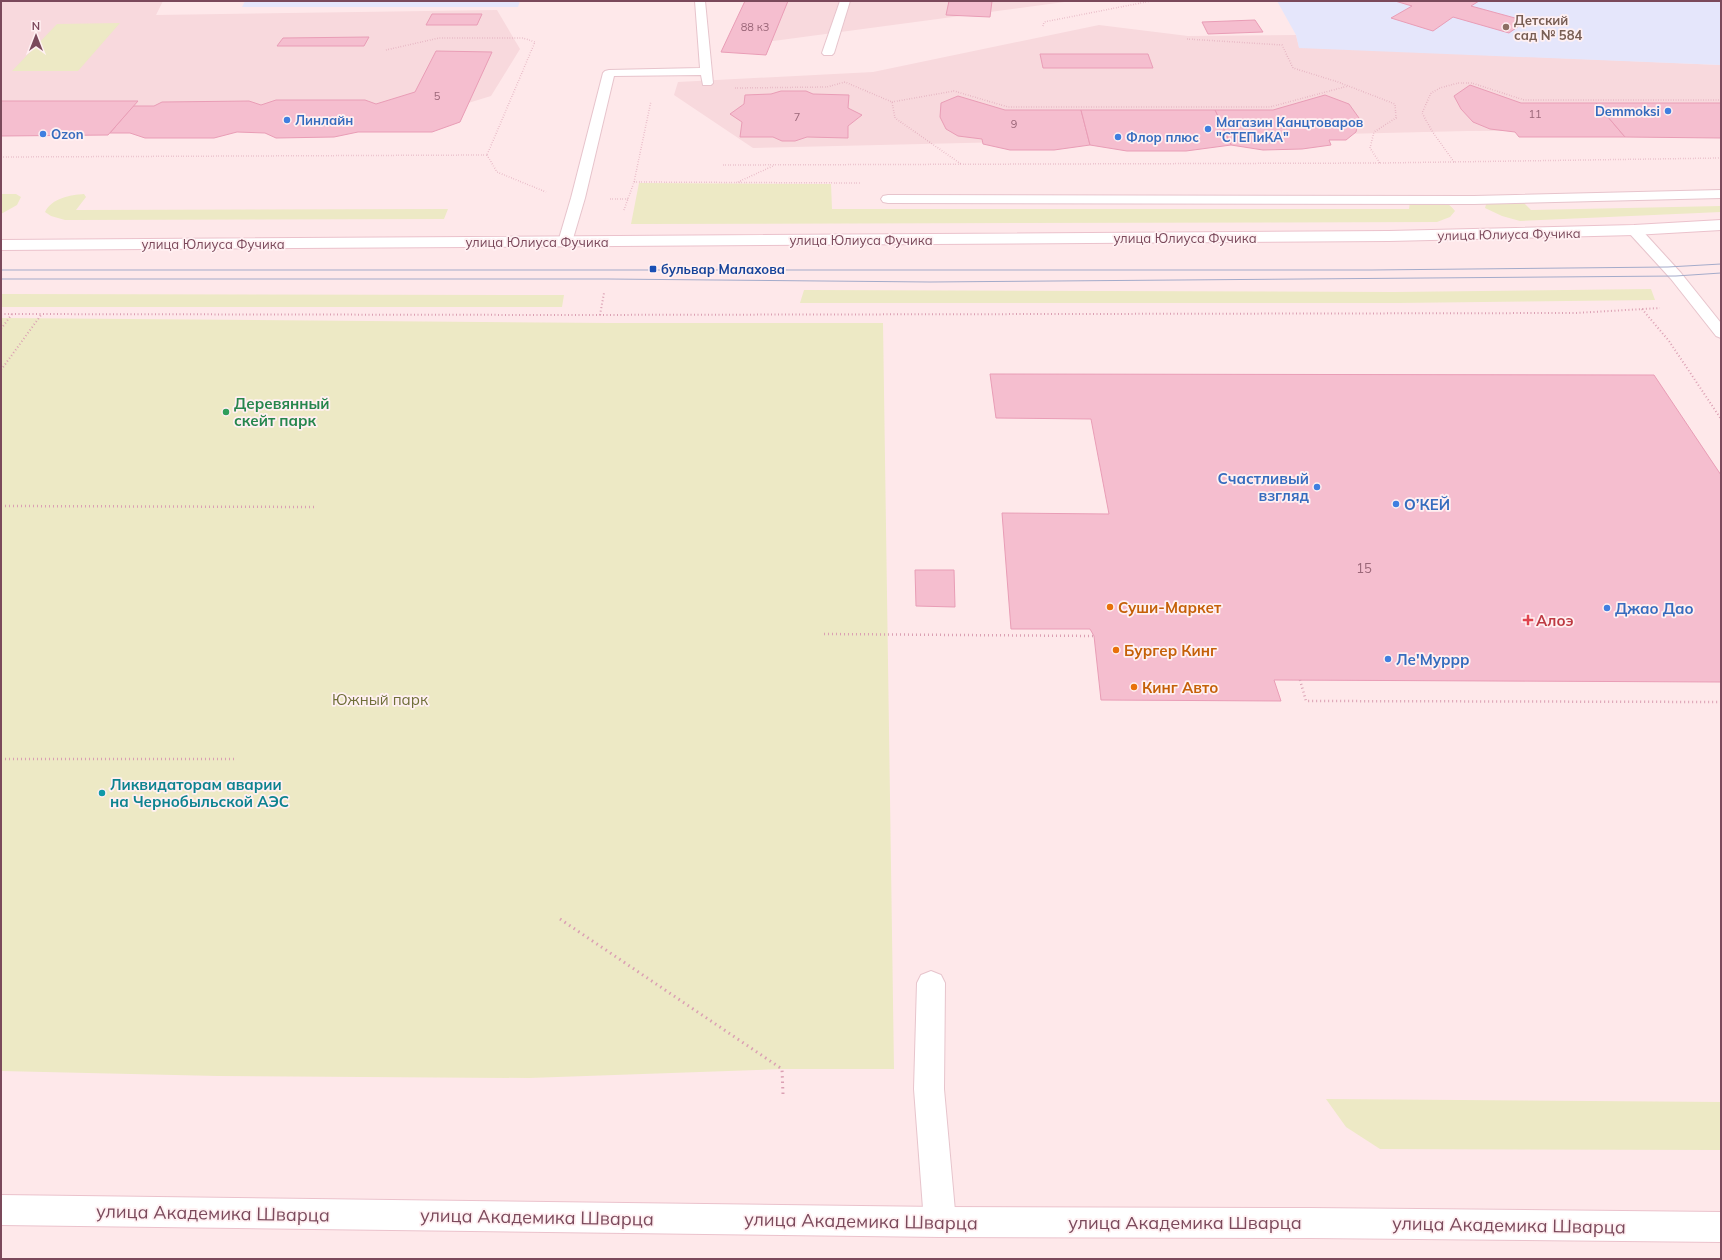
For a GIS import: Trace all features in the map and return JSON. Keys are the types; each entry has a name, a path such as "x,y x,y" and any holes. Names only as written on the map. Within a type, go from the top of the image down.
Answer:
{"street":[{"name":"улица Юлиуса Фучика","path":"1,245 1497,235 1721,225"},
{"path":"931,983 929,1089 940,1222"},
{"name":"улица Академика Шварца","path":"1,1210 940,1222 1302,1223 1721,1227"}],"lane":[{"path":"565,242 578,198 609,73 657,72 706,77 700,1"},
{"path":"828,53 846,1"},
{"path":"888,199 1474,200 1721,194"},
{"path":"1634,230 1676,276 1721,334"}],"path":[{"path":"1044,26 1044,22 1151,1"},
{"path":"1,157 487,154 535,42 523,38 439,38 386,50"},
{"path":"1187,39 1282,45 1293,68 1348,86 1395,104 1396,118 1374,132 1370,148 1380,163"},
{"path":"624,212 634,182 657,72"},
{"path":"729,88 827,87 845,82 892,102 954,91 1008,107 1270,107 1348,86"},
{"path":"1454,162 1432,131 1422,113 1431,93 1448,85 1472,82 1524,100 1721,100"},
{"path":"892,102 896,118 962,164"},
{"path":"724,165 1380,163 1721,158"},
{"path":"736,182 775,165"},
{"path":"600,315 604,293"},
{"path":"1,314 600,315 1139,312 1576,313 1642,308 1700,307"},
{"path":"1642,308 1669,341 1721,419"},
{"path":"1,329 12,314"},
{"path":"1,370 42,315"},
{"path":"1,506 317,507"},
{"path":"824,634 1094,636"},
{"path":"1300,680 1306,701 1721,702"},
{"path":"1,759 236,760"},
{"path":"560,919 782,1070 783,1094"}],"shaded area":[{"path":"1,1 163,1 156,15 497,10 520,49 491,96 429,115 1,118"},
{"path":"245,1 520,1 518,7 242,7"},
{"path":"764,1 1072,1 743,45"},
{"name":"Детский сад № 584","path":"1277,1 1721,1 1721,65 1299,48 1296,35"},
{"path":"1099,25 1188,36 1296,35 1299,47 1721,65 1721,130 1467,131 753,148 674,95 678,82 873,72"}],"green space":[{"path":"120,23 78,71 12,71 57,24"},
{"path":"639,183 831,184 832,209 1409,209 1410,202 1435,200 1446,203 1455,211 1450,217 1437,222 631,224"},
{"path":"1,194 16,194 21,197 17,205 1,214"},
{"path":"84,194 86,197 76,210 448,209 444,219 65,220 51,216 45,212 52,203 57,200 67,196"},
{"path":"1487,201 1523,202 1531,210 1721,206 1721,212 1520,221 1502,216 1485,208"},
{"path":"1651,289 1655,300 1397,303 800,303 804,290 1394,292"},
{"path":"1,294 564,295 562,307 1,307"},
{"name":"Южный парк","path":"1,318 609,323 883,323 894,1069 782,1069 529,1078 218,1076 1,1071"},
{"path":"1326,1099 1721,1102 1721,1150 1380,1149 1346,1127"}],"building":[{"path":"745,1 788,1 766,55 721,52"},
{"path":"949,1 992,1 990,17 946,15"},
{"path":"1395,1 1479,1 1471,6 1526,21 1509,33 1453,17 1433,31 1391,18 1412,6"},
{"path":"432,14 482,14 477,25 426,25"},
{"path":"1255,20 1263,32 1208,34 1202,22"},
{"path":"369,37 364,46 277,46 283,38"},
{"path":"436,51 492,52 460,122 432,132 358,132 334,137 276,138 265,133 237,132 214,138 145,138 130,133 110,133 133,106 154,106 162,102 249,101 261,105 276,100 365,100 376,104 415,92"},
{"path":"1040,54 1148,54 1153,68 1043,68"},
{"path":"1470,85 1521,103 1596,103 1625,137 1519,137 1515,132 1490,129 1473,122 1461,109 1454,96"},
{"path":"781,91 806,91 813,94 849,95 848,108 862,115 848,126 848,138 807,137 795,141 782,141 773,137 740,137 742,122 730,114 744,104 745,95 771,94"},
{"path":"1325,95 1349,104 1359,118 1356,132 1346,140 1329,140 1331,145 1302,149 1263,150 1231,145 1215,110 1273,110"},
{"path":"958,96 1005,110 1081,110 1090,145 1054,150 1010,150 983,144 982,139 958,136 946,129 940,117 941,103"},
{"path":"1,101 138,101 108,135 1,136"},
{"path":"1596,103 1721,103 1721,138 1625,137"},
{"path":"1081,110 1215,110 1231,145 1186,151 1127,151 1090,145"},
{"path":"990,374 1654,375 1721,475 1721,682 1274,680 1281,701 1101,700 1094,636 1090,629 1011,629 1002,513 1109,514 1091,419 996,418"},
{"path":"915,570 954,570 955,607 916,606"}],"tram line":[{"path":"1,270 1371,270 1668,267 1721,264"},
{"path":"1,279 608,279 930,282 1676,276 1721,273"}],"place":[{"name":"Детский сад № 584","path":"1506,27"},
{"name":"Demmoksi","path":"1668,111"},
{"name":"Линлайн","path":"287,120"},
{"name":"Магазин Канцтоваров \"СТЕПиКА\"","path":"1208,129"},
{"name":"Ozon","path":"43,134"},
{"name":"Флор плюс","path":"1118,137"},
{"name":"бульвар Малахова","path":"653,269"},
{"name":"Деревянный скейт парк","path":"226,412"},
{"name":"Счастливый взгляд","path":"1317,487"},
{"name":"О’КЕЙ","path":"1396,504"},
{"name":"Суши-Маркет","path":"1110,607"},
{"name":"Джао Дао","path":"1607,608"},
{"name":"Алоэ","path":"1528,620"},
{"name":"Бургер Кинг","path":"1116,650"},
{"name":"Ле'Муррр","path":"1388,659"},
{"name":"Кинг Авто","path":"1134,687"},
{"name":"Ликвидаторам аварии на Чернобыльской АЭС","path":"102,793"}]}
